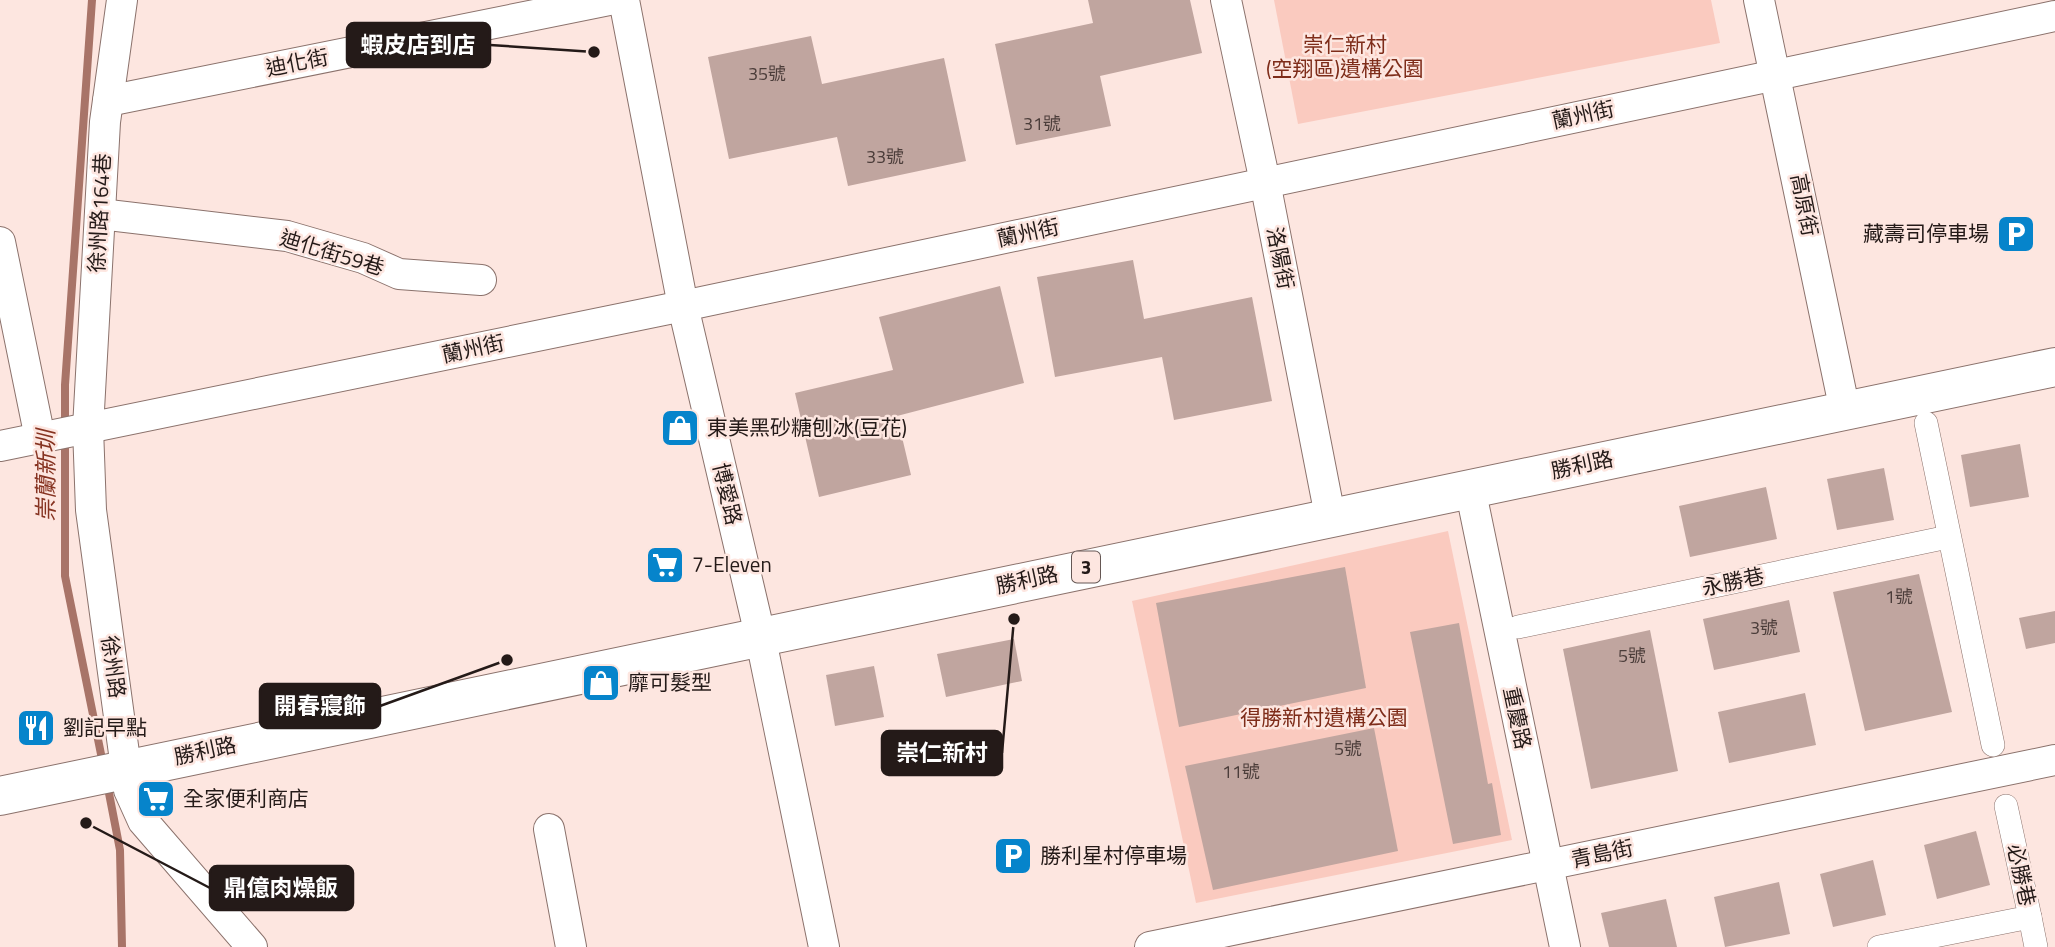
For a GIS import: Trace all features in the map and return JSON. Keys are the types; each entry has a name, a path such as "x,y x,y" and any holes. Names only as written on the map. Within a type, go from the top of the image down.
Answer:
{"main road":[{"name":"勝利路","path":"0,796 112,770 2055,367"}],"street":[{"name":"徐州路164巷","path":"64,432 100,214 108,101 122,0"},
{"name":"迪化街","path":"108,101 609,0"},
{"name":"博愛路","path":"624,0 682,306 760,635 824,947"},
{"name":"洛陽街","path":"1226,0 1265,182 1330,516"},
{"name":"高原街","path":"1759,0 1845,411"},
{"name":"蘭州街","path":"0,446 682,306 2055,16"},
{"name":"迪化街59巷","path":"100,214 287,236 363,258 399,274 481,280"},
{"name":"徐州路","path":"0,242 91,510 112,770 129,790 143,821 252,947"},
{"path":"1926,423 1993,745"},
{"name":"重慶路","path":"1470,488 1565,947"},
{"name":"永勝巷","path":"1518,628 1948,537"},
{"name":"青島街","path":"1150,947 2055,760"},
{"name":"必勝巷","path":"1879,947 2030,916 2006,806"},
{"path":"549,829 570,947"},
{"path":"2030,916 2036,947"}],"green space":[{"name":"崇仁新村 (空翔區)遺構公園","path":"1274,0 1711,0 1720,43 1298,124"},
{"name":"得勝新村遺構公園","path":"1448,531 1512,840 1196,903 1132,601"}],"building":[{"path":"1088,0 1190,0 1202,53 1100,76 1111,126 1016,145 995,44 1093,23"},
{"path":"811,36 822,84 944,58 966,161 848,186 837,137 729,159 708,57"},
{"path":"1133,260 1144,319 1252,297 1272,401 1174,420 1162,357 1055,377 1037,277"},
{"path":"1000,286 1024,383 897,416 911,475 819,497 795,393 893,370 879,317"},
{"path":"2020,444 2029,497 1970,507 1961,455"},
{"path":"1884,468 1894,520 1837,530 1827,479"},
{"path":"1766,487 1777,539 1690,557 1679,506"},
{"path":"1345,567 1366,688 1179,727 1156,603"},
{"path":"1919,574 1952,712 1865,731 1833,592"},
{"path":"1789,600 1800,652 1714,670 1703,619"},
{"path":"2055,611 2055,643 2026,649 2019,618"},
{"path":"1459,623 1488,784 1492,783 1501,835 1453,844 1410,632"},
{"path":"1650,630 1678,771 1591,789 1563,649"},
{"path":"1014,639 1022,681 946,697 937,654"},
{"path":"874,666 884,717 835,726 826,675"},
{"path":"1805,693 1816,745 1729,763 1718,712"},
{"path":"1374,728 1398,851 1213,890 1185,766"},
{"path":"1976,831 1990,885 1937,899 1924,845"},
{"path":"1873,860 1886,915 1833,927 1820,874"},
{"path":"1779,882 1790,934 1725,947 1714,897"},
{"path":"1666,899 1677,947 1609,947 1601,913"}],"waterway":[{"name":"崇蘭新圳","path":"92,0 65,385 65,576 103,764"},
{"name":"崇蘭新圳","path":"107,783 120,850 122,947"}],"place":[{"name":"蝦皮店到店","path":"594,52"},
{"name":"藏壽司停車場","path":"2016,234"},
{"name":"東美黑砂糖刨冰(豆花)","path":"680,428"},
{"name":"7-Eleven","path":"665,565"},
{"name":"崇仁新村","path":"1014,619"},
{"name":"開春寢飾","path":"507,660"},
{"name":"靡可髮型","path":"601,683"},
{"name":"劉記早點","path":"36,728"},
{"name":"全家便利商店","path":"156,799"},
{"name":"鼎億肉燥飯","path":"86,823"},
{"name":"勝利星村停車場","path":"1013,856"}]}
